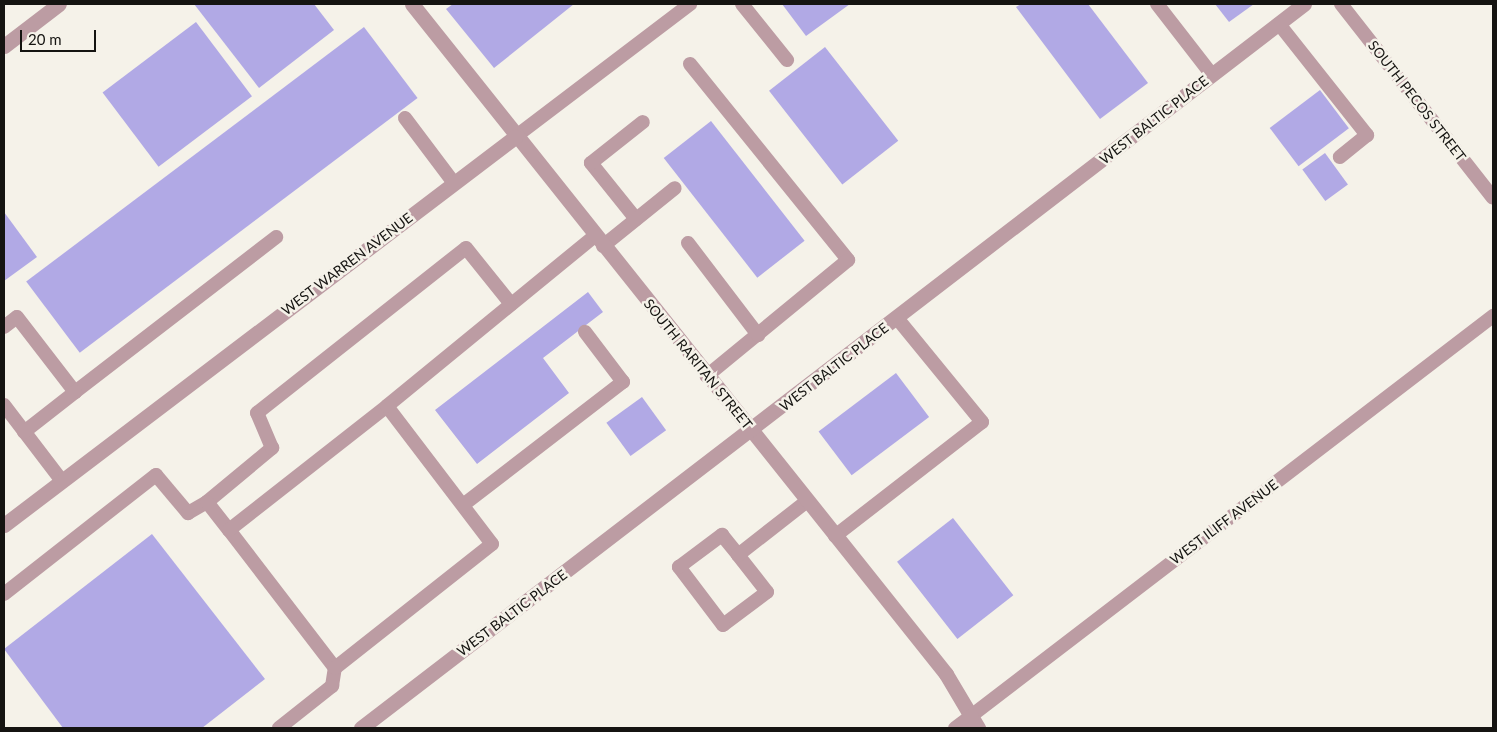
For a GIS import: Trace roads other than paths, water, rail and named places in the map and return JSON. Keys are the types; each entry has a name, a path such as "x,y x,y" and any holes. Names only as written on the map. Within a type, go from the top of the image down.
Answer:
{"street":[{"path":"4,46 59,4"},
{"name":"SOUTH RARITAN STREET","path":"412,4 515,137 946,674 974,722"},
{"name":"WEST BALTIC PLACE","path":"361,728 751,431 1304,4"},
{"name":"WEST WARREN AVENUE","path":"4,525 515,137"},
{"name":"WEST ILIFF AVENUE","path":"954,728 974,722"}],"lane":[{"name":"WEST WARREN AVENUE","path":"515,137 690,4"},
{"path":"742,4 786,60"},
{"path":"1157,4 1212,75"},
{"name":"SOUTH PECOS STREET","path":"1341,4 1493,198"},
{"path":"1279,24 1367,135 1340,157"},
{"path":"690,64 848,260 707,376"},
{"path":"405,118 454,183"},
{"path":"636,219 591,163 643,122"},
{"path":"229,530 387,406 511,304 599,241 636,219 675,188"},
{"path":"24,432 276,237"},
{"path":"688,243 758,335"},
{"path":"4,594 156,475 188,513 206,502 272,448 257,413 466,248 511,304"},
{"path":"4,327 17,316 75,392"},
{"name":"WEST ILIFF AVENUE","path":"974,722 1493,316"},
{"path":"835,536 982,422 897,318"},
{"path":"462,505 623,382 585,332"},
{"path":"4,405 62,480"},
{"path":"279,728 332,686 335,668 492,544 387,406"},
{"path":"738,555 807,500"},
{"path":"206,502 335,668"},
{"path":"722,535 738,555 767,592 723,625 679,567 722,535"}]}
